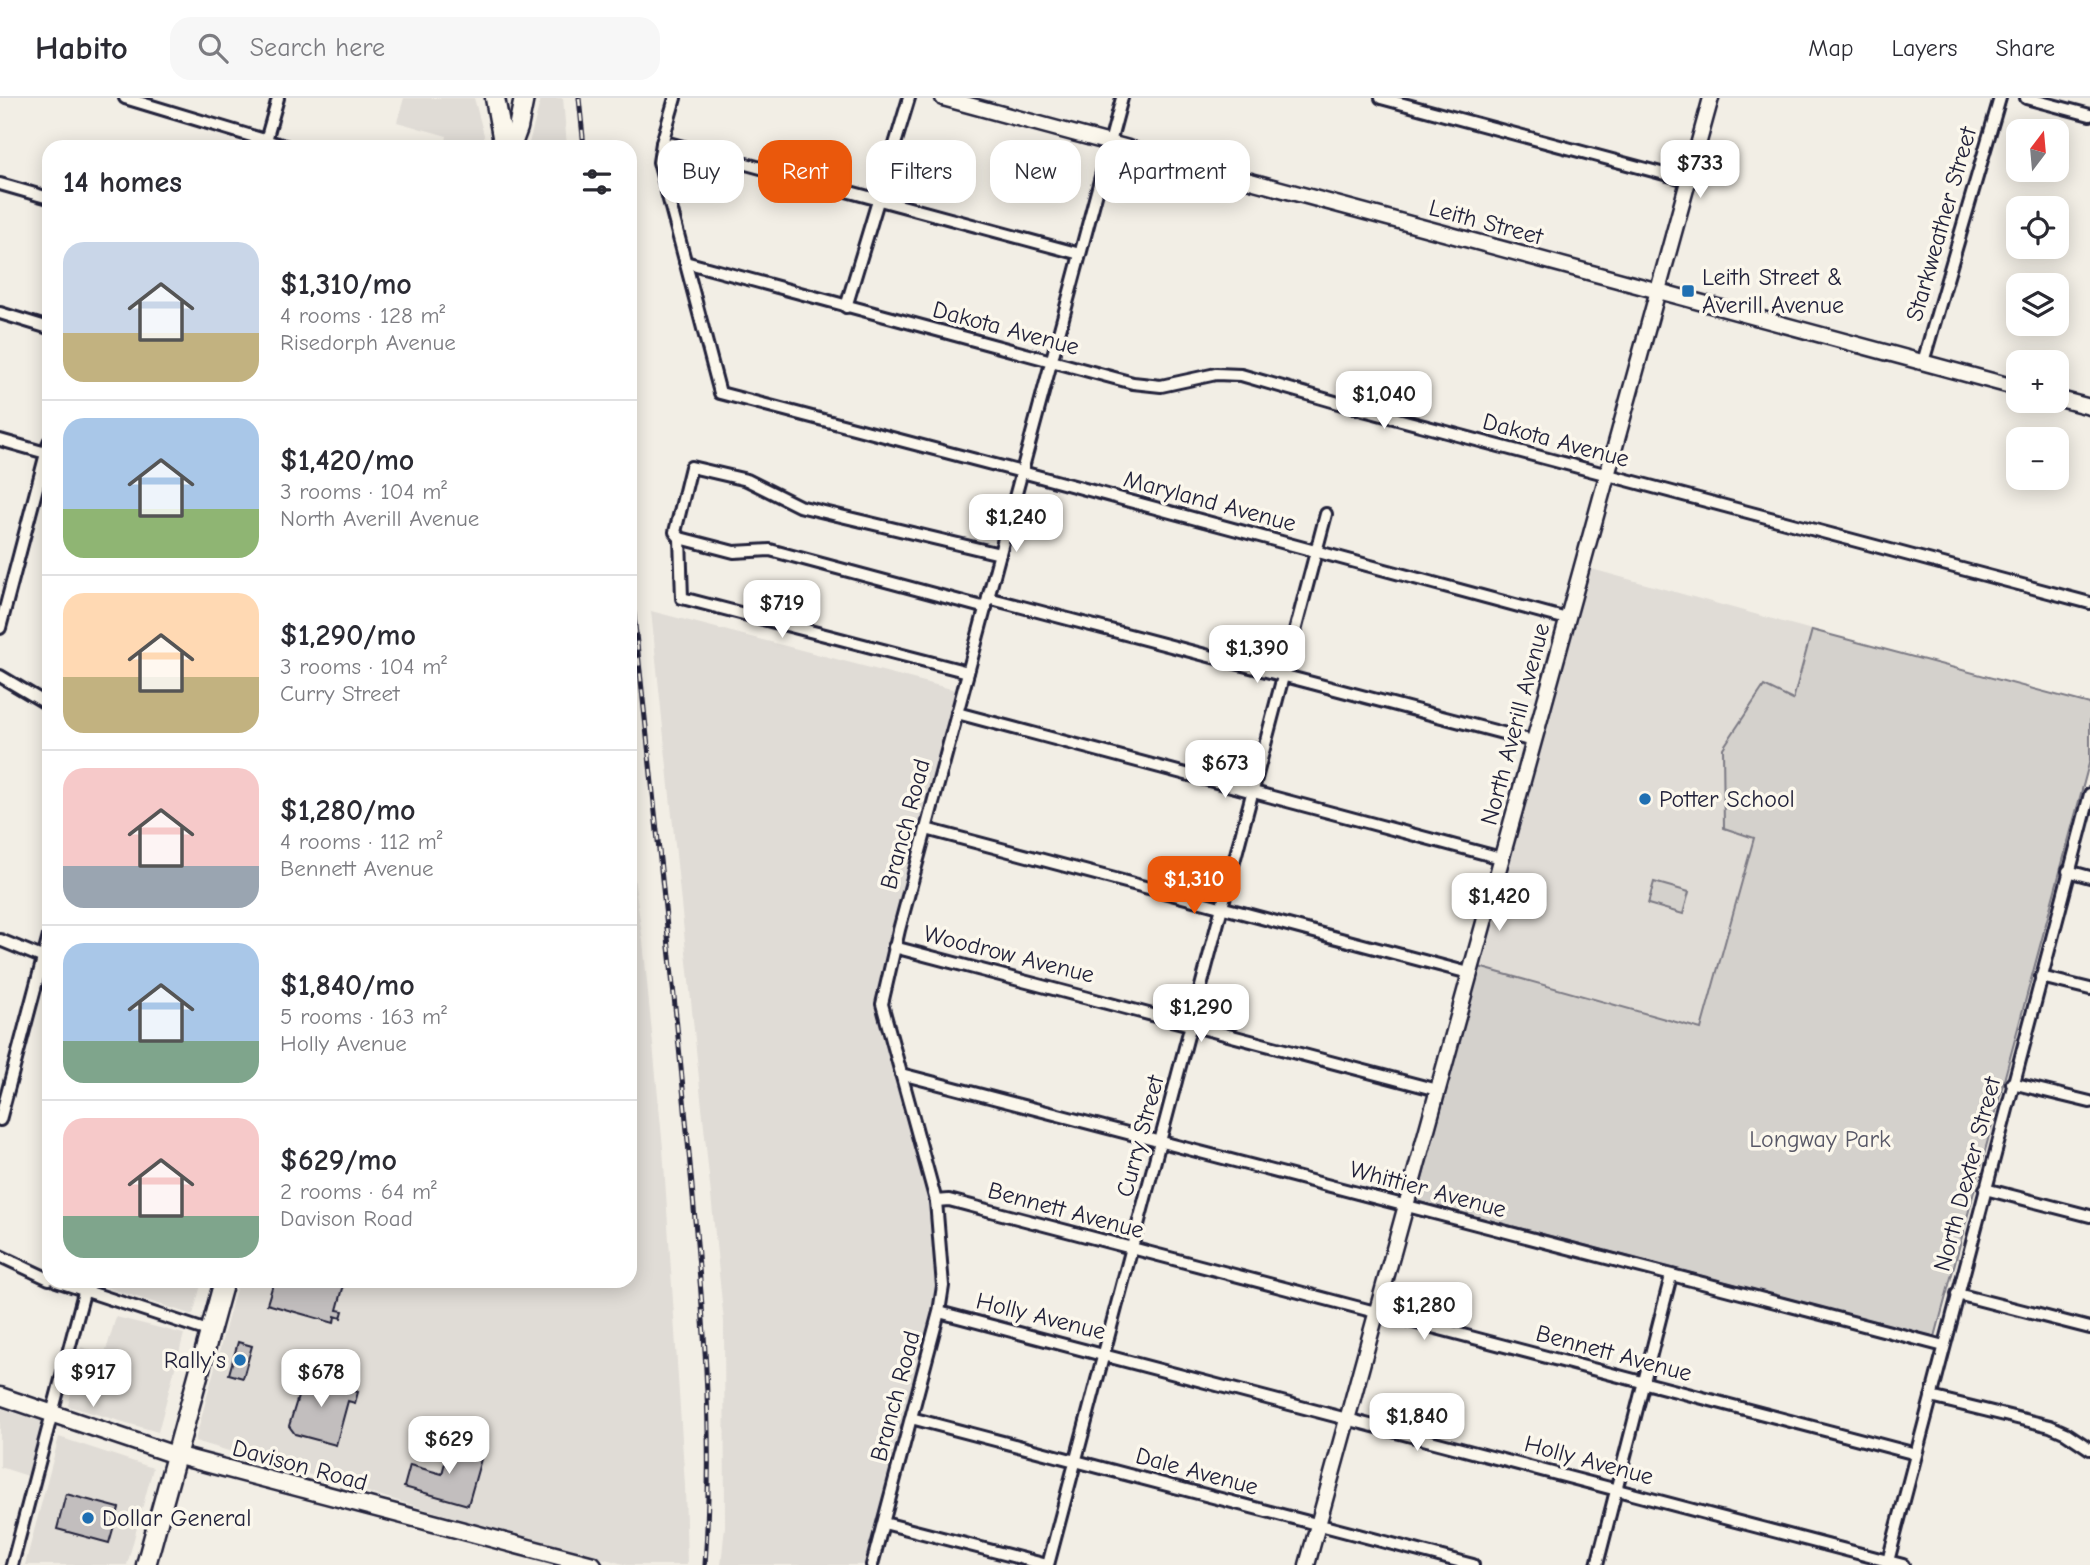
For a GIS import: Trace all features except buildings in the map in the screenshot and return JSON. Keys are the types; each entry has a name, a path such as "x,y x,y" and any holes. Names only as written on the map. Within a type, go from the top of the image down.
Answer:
{"main road":[{"path":"495,98 503,140"},
{"path":"513,140 524,98"},
{"path":"146,1565 222,1288"},
{"name":"Davison Road","path":"0,1396 175,1455 593,1565"}],"street":[{"path":"125,98 253,140"},
{"path":"266,140 278,98"},
{"path":"663,140 675,98"},
{"path":"896,140 909,98"},
{"name":"Leith Street","path":"943,98 1099,140"},
{"name":"Branch Road","path":"1111,140 1122,98"},
{"path":"1381,98 1687,180"},
{"name":"North Averill Avenue","path":"1307,1565 1711,98"},
{"name":"Starkweather Street","path":"1923,362 2000,98"},
{"path":"2026,98 2090,115"},
{"path":"744,163 866,196"},
{"name":"Leith Street","path":"1250,181 2006,385"},
{"path":"0,184 42,196"},
{"name":"Branch Road","path":"872,1565 939,1312 943,1286 936,1201 882,1004 894,947 1095,198"},
{"path":"670,203 685,262"},
{"path":"846,307 877,203"},
{"path":"893,203 1080,254"},
{"name":"Dakota Avenue","path":"685,262 1133,383 1161,386 1216,374 1241,375 2090,603"},
{"name":"Maryland Avenue","path":"685,262 720,393 1022,471 1567,620"},
{"path":"0,313 42,326"},
{"path":"2069,401 2090,407"},
{"path":"0,440 42,446"},
{"path":"1000,554 799,506 747,480 691,467 674,533 680,538 734,552 769,550 1282,675 1533,741"},
{"path":"0,628 42,470"},
{"name":"Curry Street","path":"1048,1565 1326,514"},
{"path":"680,538 682,598 968,672"},
{"path":"0,676 42,701"},
{"path":"957,713 1501,858"},
{"name":"North Dexter Street","path":"1887,1563 2090,794"},
{"path":"926,829 1469,973"},
{"path":"2068,871 2090,877"},
{"path":"0,940 42,957"},
{"name":"Woodrow Avenue","path":"894,947 1437,1090"},
{"path":"0,1120 42,973"},
{"path":"2041,977 2090,989"},
{"name":"Whittier Avenue","path":"901,1074 1944,1346"},
{"path":"2012,1083 2090,1102"},
{"path":"1984,1189 2090,1216"},
{"name":"Bennett Avenue","path":"936,1201 949,1200 1916,1454"},
{"path":"0,1256 42,1276"},
{"path":"1597,1565 1671,1276"},
{"path":"12,1565 85,1288"},
{"path":"94,1288 211,1332"},
{"path":"1957,1294 2090,1328"},
{"name":"Holly Avenue","path":"939,1312 1617,1489 1887,1563 1903,1565"},
{"path":"1931,1397 2050,1426 2090,1449"},
{"name":"Dale Avenue","path":"911,1418 1473,1565"},
{"path":"884,1523 1048,1565"}],"shaded area":[{"path":"404,98 474,98 484,140 446,140 447,136 397,122"},
{"path":"541,98 563,98 566,140 530,140"},
{"name":"Potter School","path":"1588,568 1812,630 1701,1030 1479,967"},
{"path":"651,611 959,691 880,985 879,996 932,1210 938,1258 934,1309 867,1565 721,1565 725,1526 724,1322"},
{"path":"637,899 663,1148 685,1485 687,1565 627,1565 476,1524 195,1441 236,1288 637,1288"},
{"path":"108,1288 200,1288 193,1315"},
{"path":"116,1317 184,1334 158,1432 68,1406 81,1347 105,1354"},
{"path":"0,1408 43,1422 28,1476 0,1467"},
{"path":"59,1437 153,1468 127,1565 25,1565"}],"green space":[{"name":"Longway Park","path":"1812,630 2090,704 2090,760 1935,1337 1416,1201 1479,967 1701,1029 1754,838 1724,828 1723,748 1764,686 1793,700"},
{"path":"1654,882 1689,892 1683,914 1648,904"}],"railway":[{"path":"579,98 583,140"},
{"path":"637,644 675,1001 702,1301 708,1458 705,1565"}],"place":[{"name":"Leith Street & Averill Avenue","path":"1688,291"},
{"name":"Potter School","path":"1645,799"},
{"name":"Rally's","path":"240,1360"},
{"name":"Dollar General","path":"88,1518"}]}
